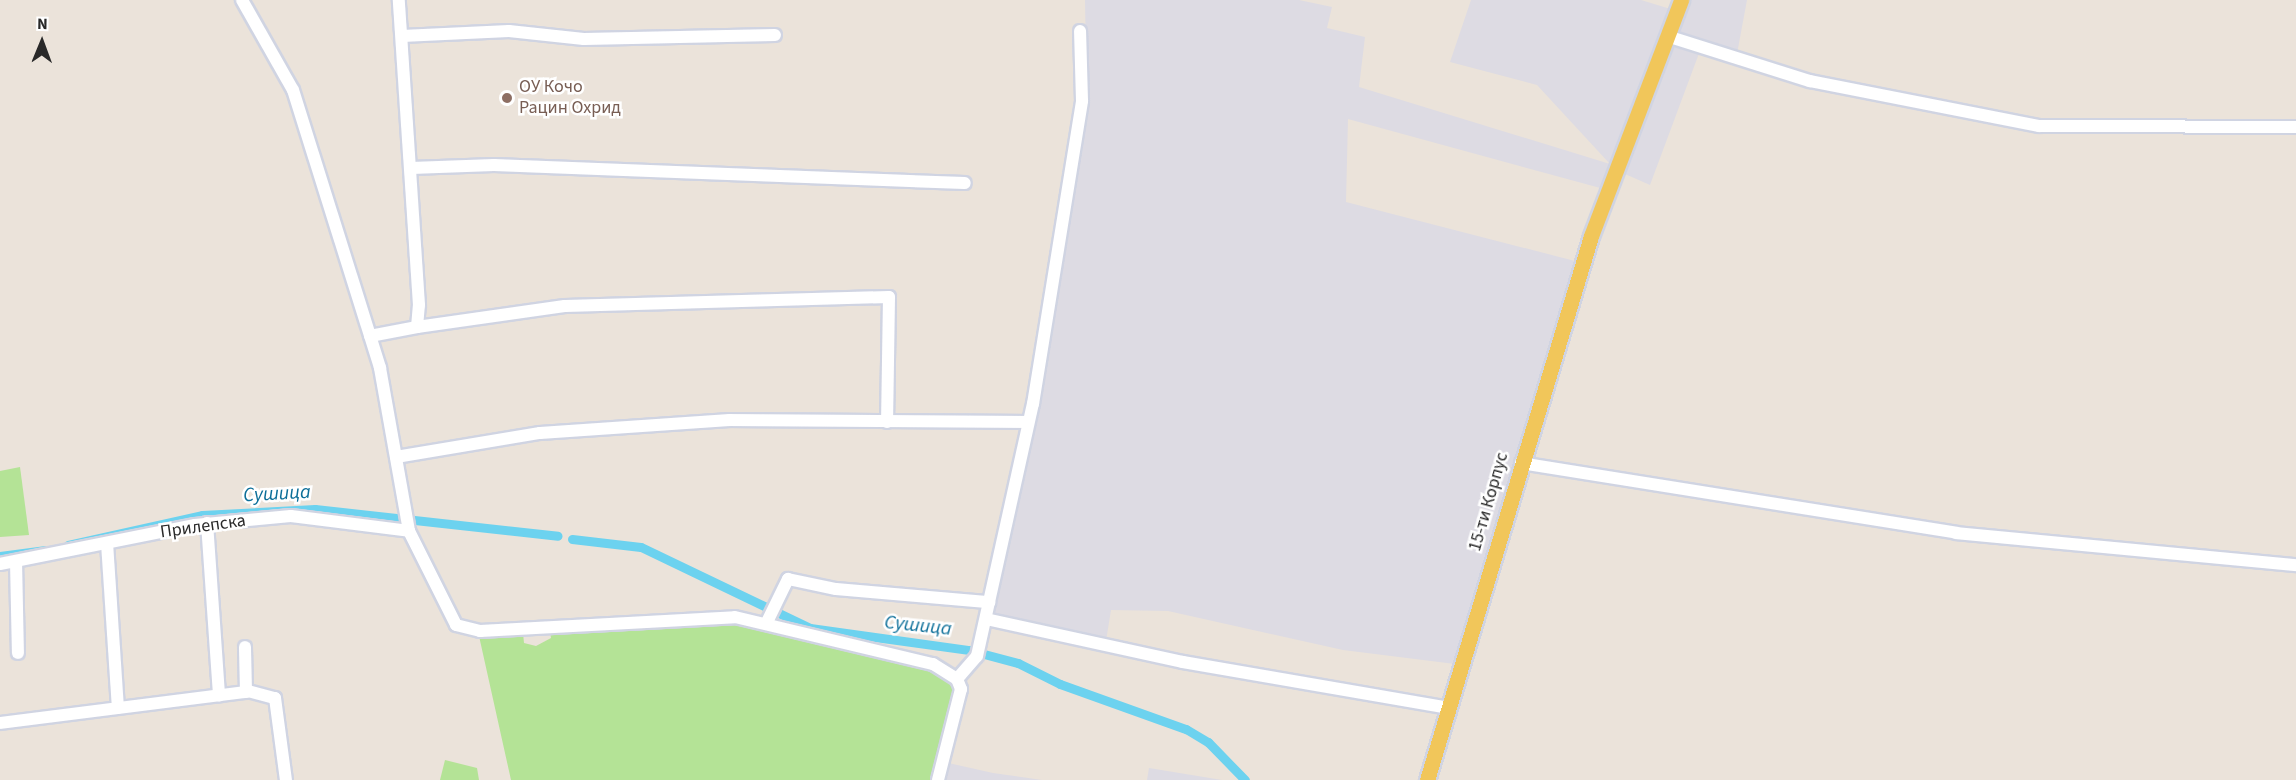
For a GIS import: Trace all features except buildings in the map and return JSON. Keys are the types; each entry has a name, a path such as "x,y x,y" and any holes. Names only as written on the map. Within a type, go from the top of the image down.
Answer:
{"main road":[{"name":"15-ти Корпус","path":"1427,780 1591,236 1681,0"}],"street":[{"path":"242,0 292,90 370,336 409,531 450,616 465,630 770,612 818,639 933,664 957,679"},
{"path":"399,0 411,168 417,327"},
{"path":"402,36 509,31 584,39 775,35"},
{"path":"938,780 961,704 957,679 976,656 986,619 1027,422 1082,102 1080,31"},
{"path":"1667,36 1810,81 2039,126 2296,127"},
{"path":"411,168 494,165 965,183"},
{"path":"370,336 565,306 889,297 887,422"},
{"path":"396,457 494,439 627,426 730,420 1027,422"},
{"path":"1521,463 1956,533 2296,565"},
{"name":"Прилепска","path":"0,564 207,523 291,516 409,531"},
{"path":"207,523 219,696"},
{"path":"107,543 118,708"},
{"path":"16,561 18,654"},
{"path":"770,612 788,579 836,589 989,602"},
{"path":"986,619 1183,662 1449,708"},
{"path":"245,647 248,691"},
{"path":"0,723 248,691 275,698 286,780"}],"shaded area":[{"path":"1085,0 1299,0 1332,7 1327,28 1365,37 1359,87 1610,164 1537,85 1450,62 1471,0 1641,0 1677,11 1681,0 1747,0 1736,59 1701,48 1650,185 1616,170 1604,189 1348,119 1346,202 1575,261 1455,664 1343,650 1168,611 1111,610 1106,641 992,613 1087,121"},
{"path":"944,762 993,773 1042,780 938,780"},
{"path":"1149,768 1222,780 1147,780"}],"green space":[{"path":"20,467 29,535 0,537 0,471"},
{"path":"717,624 753,626 943,674 952,687 953,706 931,780 511,780 479,636 523,633 524,643 536,646 551,638 550,631"},
{"path":"445,760 477,768 479,780 440,780"}],"waterway":[{"name":"Сушица","path":"68,545 202,515 315,509 558,536"},
{"name":"Сушица","path":"572,539 641,547 810,628 969,650 1018,663 1060,684 1186,729 1208,742 1245,780"},
{"name":"Сушица","path":"0,556 46,550"}],"place":[{"name":"ОУ Кочо Рацин Охрид","path":"507,98"}]}
